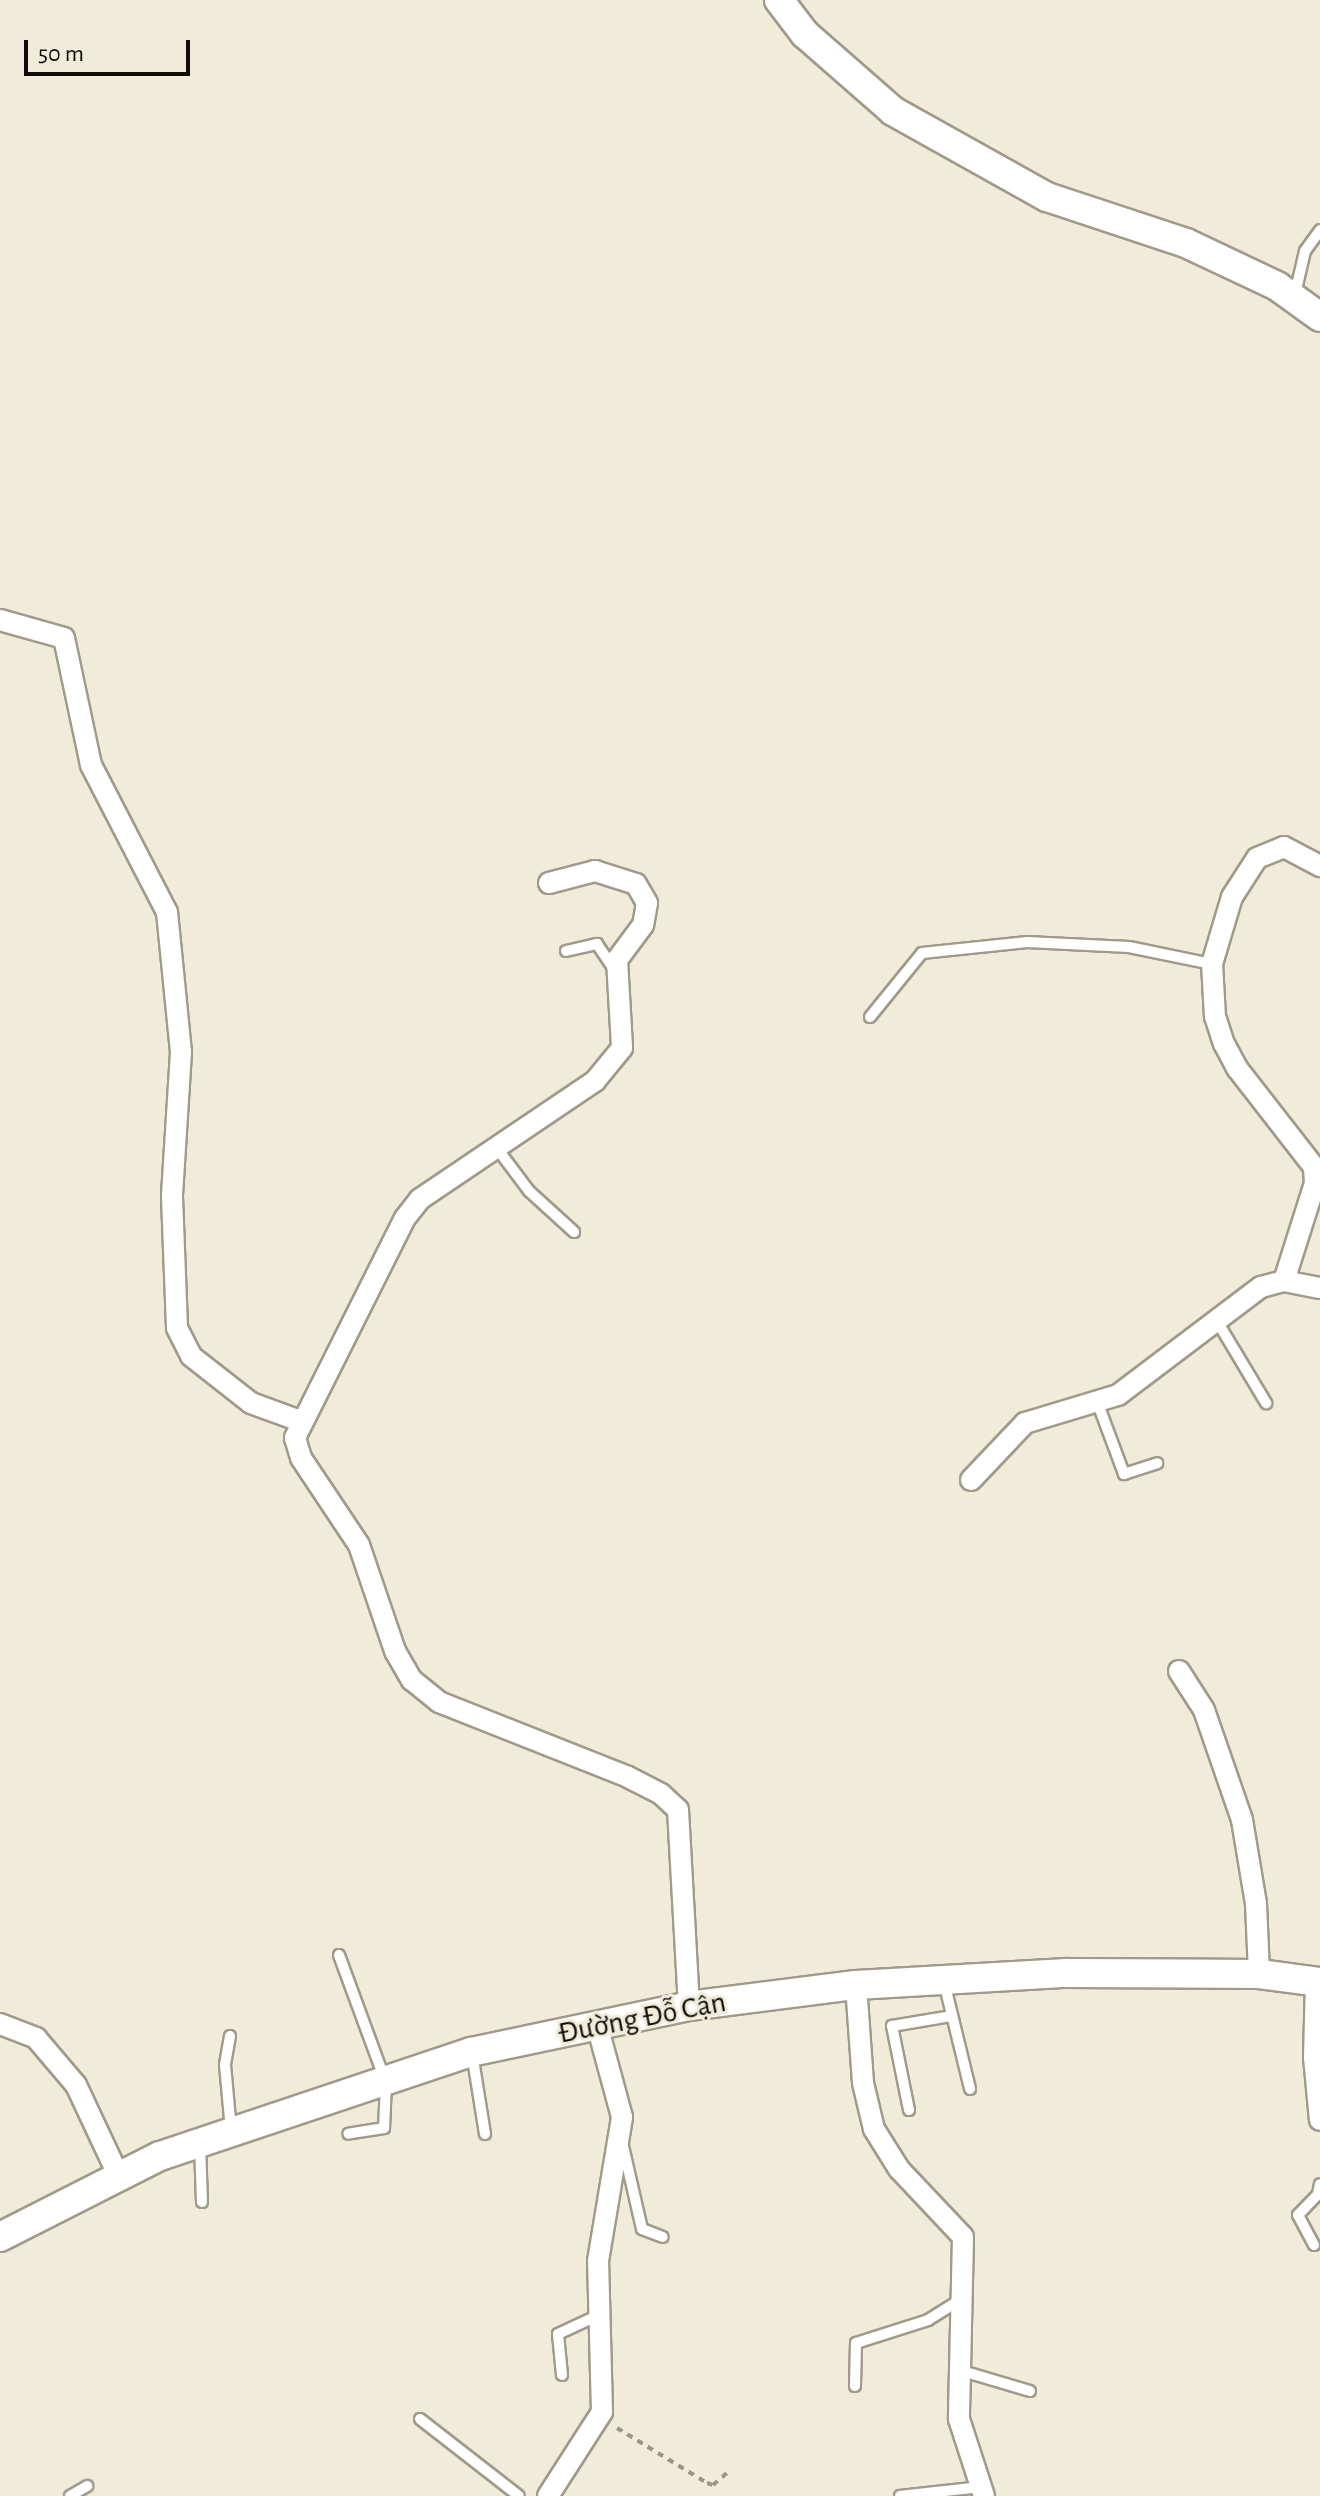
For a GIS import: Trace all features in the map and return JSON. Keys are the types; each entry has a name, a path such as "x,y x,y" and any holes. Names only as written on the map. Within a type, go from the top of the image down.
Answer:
{"main road":[{"path":"779,0 805,34 906,119 1047,197 1186,243 1294,298 1320,317"},
{"name":"Đường Đỗ Cận","path":"0,2237 119,2177 231,2132 386,2083 471,2052 689,2006 856,1985 1067,1973 1259,1974 1318,1981"}],"street":[{"path":"0,620 64,638 91,765 167,912 181,1052 172,1197 177,1328 191,1356 251,1403 300,1421"},
{"path":"1284,1281 1315,1183 1314,1167 1309,1154 1237,1068 1224,1044 1213,1004 1212,964 1227,909 1257,858 1284,847 1320,866"},
{"path":"549,883 595,871 636,884 647,914 622,949 618,977 624,1026 622,1048 612,1066 429,1192 405,1218 300,1421 295,1438 301,1458 359,1545 395,1651 412,1680 439,1702 628,1777 661,1794 678,1810 689,2006"},
{"path":"971,1480 1025,1423 1098,1404 1134,1385 1261,1287 1284,1281 1320,1288"},
{"path":"1179,1671 1204,1710 1242,1820 1256,1904 1259,1974"},
{"path":"1318,1981 1314,2057 1320,2120"},
{"path":"856,1985 863,2083 874,2129 899,2169 963,2237 959,2419 982,2492"},
{"path":"0,2024 36,2038 76,2085 119,2177"},
{"path":"548,2496 600,2417 604,2390 598,2261 621,2136 619,2100 597,2025"}],"lane":[{"path":"1294,298 1305,251 1320,230"},
{"path":"870,1017 922,953 1027,942 1129,947 1212,964"},
{"path":"566,951 597,944 618,977"},
{"path":"496,1147 529,1191 574,1232"},
{"path":"1217,1321 1266,1403"},
{"path":"1098,1404 1124,1474 1157,1463"},
{"path":"339,1955 386,2083 384,2128 348,2134"},
{"path":"944,1980 970,2089"},
{"path":"909,2110 892,2026 952,2016"},
{"path":"230,2036 225,2065 231,2132"},
{"path":"471,2052 485,2134"},
{"path":"621,2136 639,2221 648,2235 663,2237"},
{"path":"200,2143 202,2202"},
{"path":"1314,2245 1298,2215 1320,2184"},
{"path":"855,2386 856,2343 928,2320 963,2298"},
{"path":"562,2375 558,2334 599,2315"},
{"path":"959,2370 1030,2391"},
{"path":"420,2419 519,2496"},
{"path":"70,2496 87,2486"},
{"path":"900,2496 982,2492"}],"path":[{"path":"600,2417 707,2483 713,2485 729,2471"}]}
